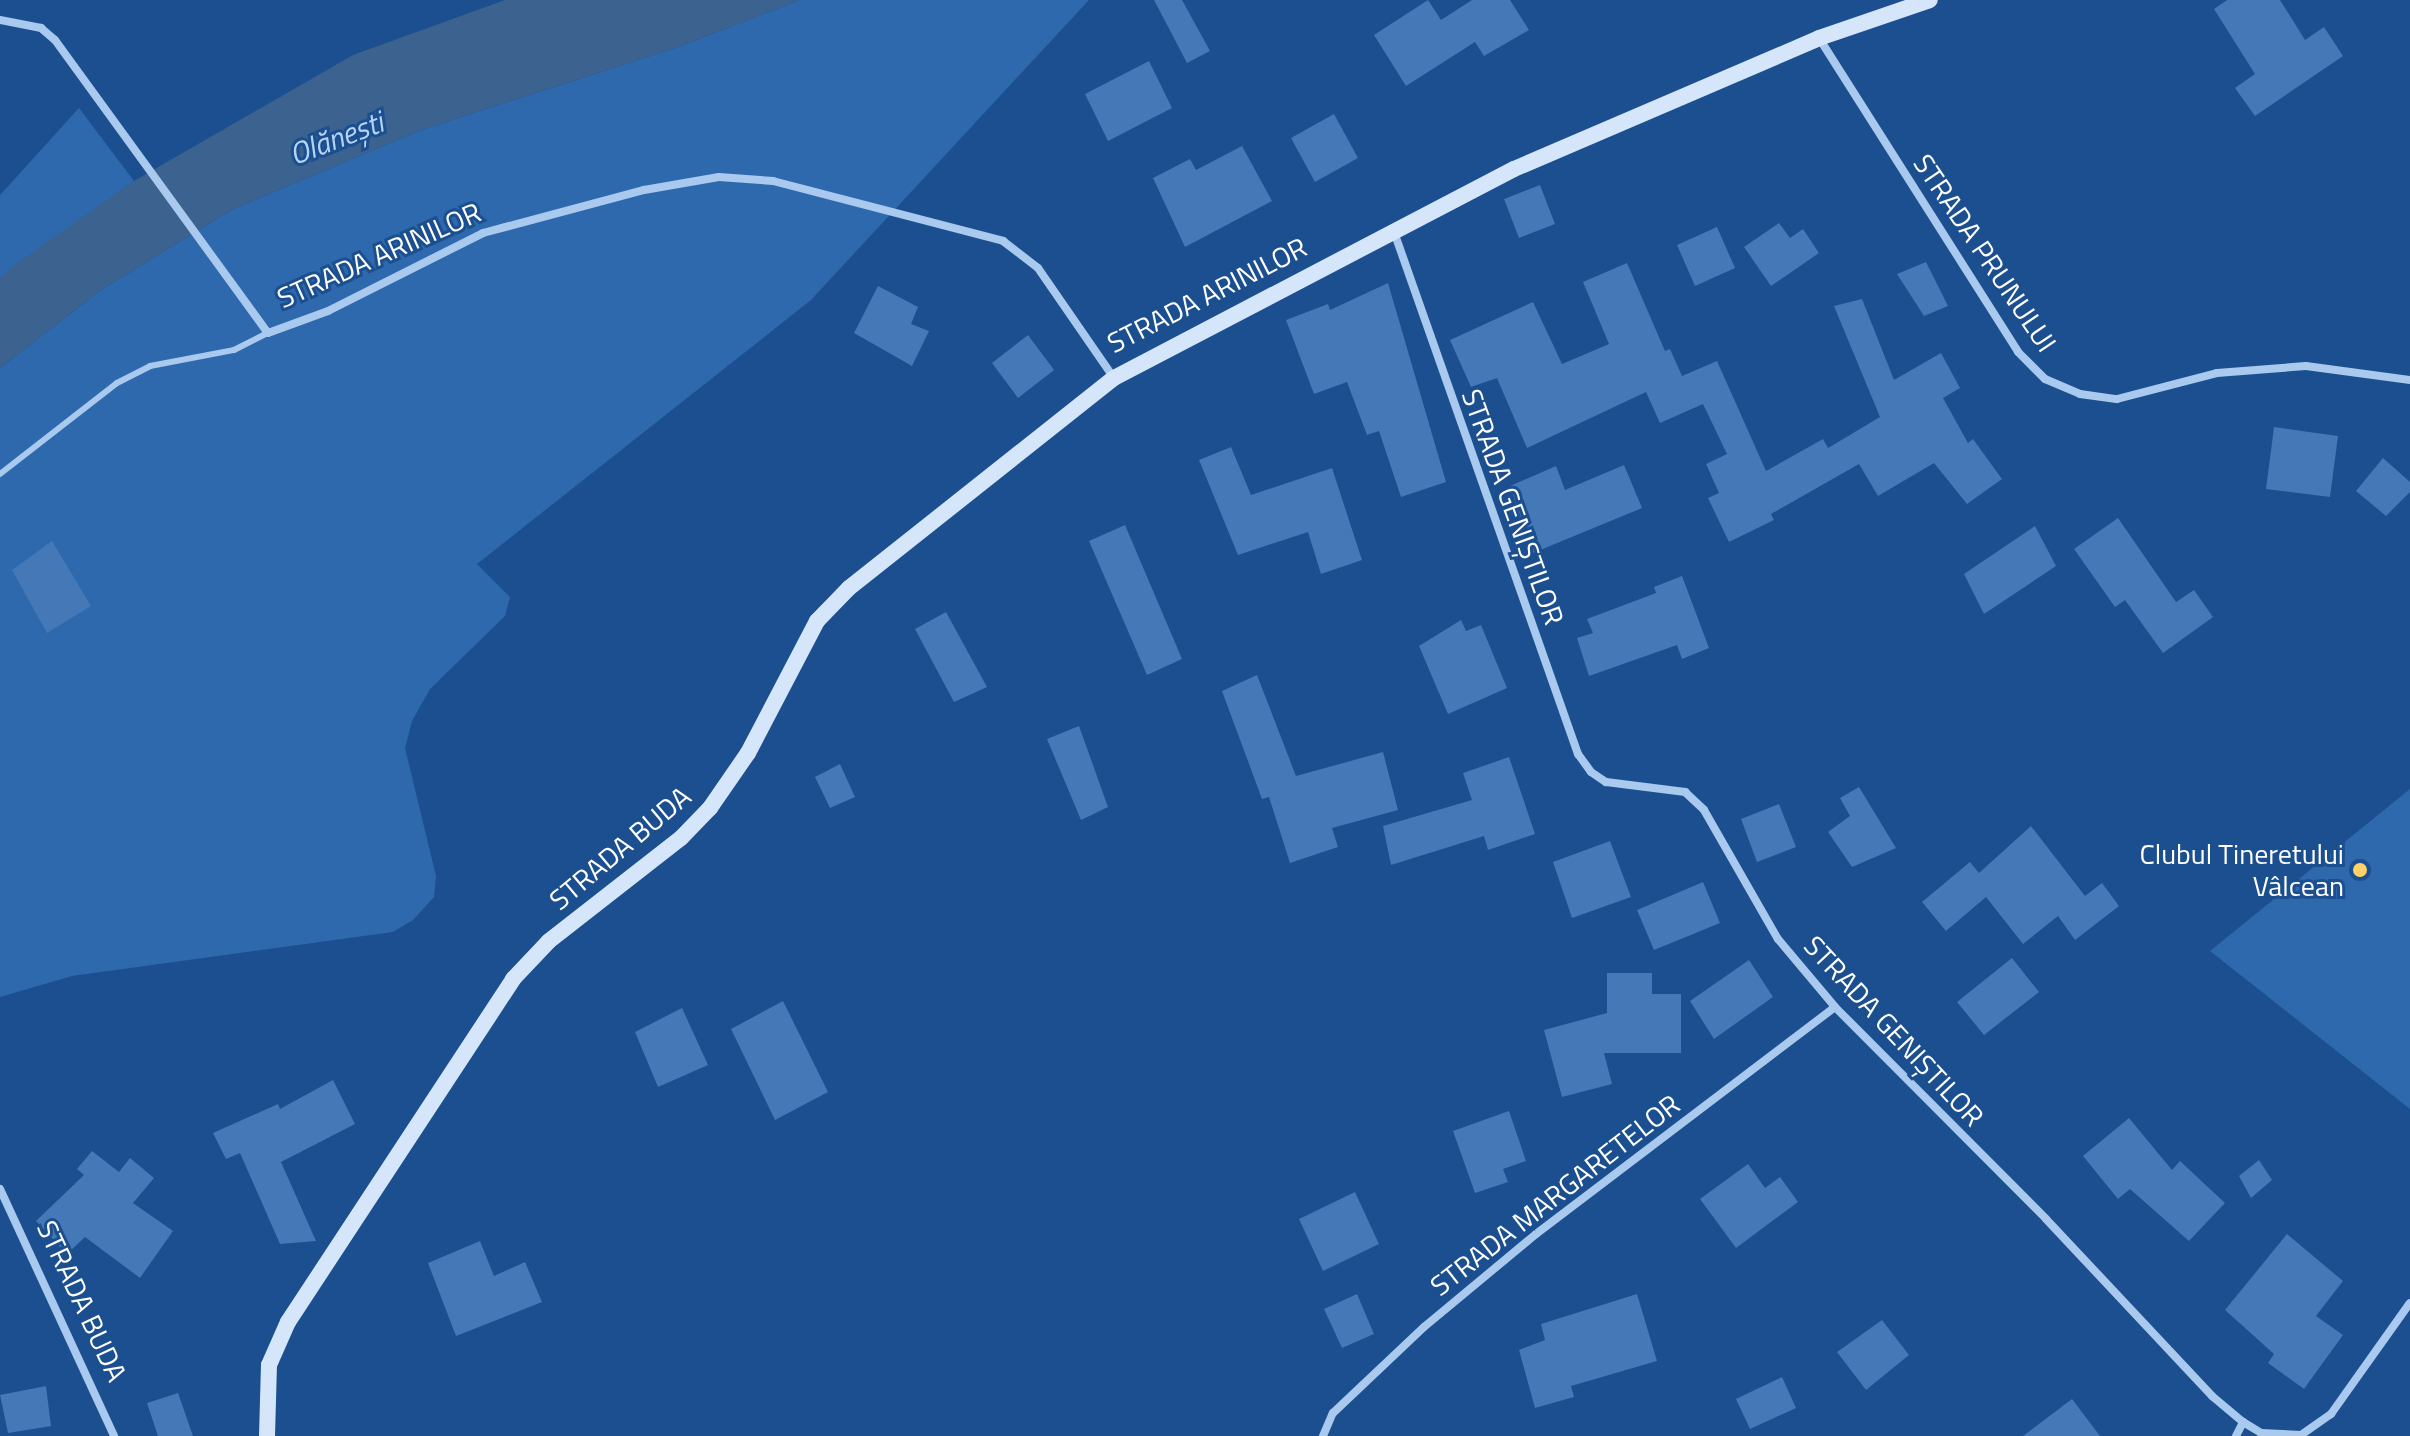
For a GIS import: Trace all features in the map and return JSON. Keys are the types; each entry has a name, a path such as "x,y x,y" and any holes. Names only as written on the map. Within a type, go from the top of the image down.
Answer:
{"street":[{"name":"STRADA ARINILOR","path":"268,333 328,311 483,233 644,190 719,177 773,181 1003,241 1038,268 1114,378 1393,229 1514,169 1819,38 1930,0"},
{"path":"0,20 41,28 55,40 268,333"},
{"name":"STRADA PRUNULUI","path":"1819,38 2018,352 2045,379 2080,394 2117,399 2217,373 2306,366 2410,380"},
{"name":"STRADA GENIȘTILOR","path":"1393,229 1578,754 1591,772 1606,782 1685,792 1704,810 1778,939 1835,1007 2046,1219 2212,1396 2243,1422 2261,1433 2301,1435 2331,1414 2410,1303"},
{"name":"STRADA BUDA","path":"267,1436 269,1365 288,1322 513,979 549,941 681,838 710,808 748,753 817,621 849,588 1114,378"},
{"name":"STRADA MARGARETELOR","path":"1323,1436 1333,1413 1424,1327 1536,1234 1835,1007"},
{"name":"STRADA BUDA","path":"0,1189 114,1436"},
{"path":"2236,1436 2243,1422"}],"lane":[{"path":"0,474 117,383 150,366 234,350 268,333"}],"shaded area":[{"path":"799,0 1089,0 811,300 477,564 510,597 505,616 430,689 412,721 405,748 436,876 434,897 413,920 393,932 72,976 0,997 0,368 101,290 233,209 421,130 681,46"},
{"path":"79,108 134,181 0,278 0,195"},
{"name":"Clubul Tineretului Vâlcean","path":"2410,789 2410,1109 2210,951"}],"water":[{"name":"Olănești","path":"505,0 799,0 681,46 421,130 233,209 101,290 0,368 0,278 17,263 134,181 353,55"}],"building":[{"path":"1154,0 1182,0 1210,51 1187,63"},
{"path":"1428,0 1441,20 1472,0 1510,0 1529,30 1484,56 1475,42 1406,86 1374,35"},
{"path":"2227,0 2280,0 2305,40 2324,27 2343,56 2255,116 2235,88 2255,74 2214,9"},
{"path":"1149,61 1172,108 1108,141 1085,94"},
{"path":"1334,114 1358,158 1315,182 1291,138"},
{"path":"1242,146 1272,201 1185,247 1153,178 1190,159 1196,170"},
{"path":"1540,185 1555,224 1519,238 1504,199"},
{"path":"1779,223 1790,238 1803,229 1819,253 1771,286 1744,247"},
{"path":"1717,227 1735,268 1695,286 1677,245"},
{"path":"1926,262 1948,306 1924,316 1897,274"},
{"path":"1627,263 1665,351 1670,349 1682,376 1717,361 1766,471 1823,439 1828,448 1880,417 1834,306 1862,299 1894,380 1941,353 1960,388 1943,398 1968,443 1973,439 2002,479 1967,504 1934,463 1878,496 1859,464 1771,514 1774,520 1729,542 1708,498 1719,493 1706,464 1727,454 1703,404 1660,423 1646,392 1527,448 1497,378 1471,387 1450,340 1533,302 1562,364 1609,344 1583,282"},
{"path":"1388,283 1446,482 1401,497 1379,431 1367,435 1347,382 1314,394 1286,320 1328,304 1330,310"},
{"path":"878,286 918,307 911,324 929,331 912,366 854,333"},
{"path":"1028,335 1054,370 1018,398 992,363"},
{"path":"2274,427 2338,436 2330,497 2266,489"},
{"path":"1231,447 1251,495 1332,468 1362,560 1321,574 1308,532 1238,555 1199,460"},
{"path":"2383,458 2410,482 2410,492 2386,516 2356,491"},
{"path":"1624,465 1642,508 1533,553 1510,486 1556,466 1565,490"},
{"path":"2118,518 2176,602 2194,590 2213,617 2163,653 2125,600 2115,607 2074,549"},
{"path":"1125,525 1182,659 1147,675 1089,541"},
{"path":"2035,526 2056,566 1984,614 1964,574"},
{"path":"52,541 91,606 47,633 12,570"},
{"path":"1682,576 1709,648 1682,659 1677,645 1589,676 1577,638 1593,633 1587,619 1656,593 1654,587"},
{"path":"946,612 987,687 954,702 915,629"},
{"path":"1461,620 1466,631 1481,625 1507,688 1448,714 1419,646"},
{"path":"1257,675 1296,776 1383,752 1398,810 1332,828 1338,847 1290,863 1269,797 1262,799 1222,691"},
{"path":"1079,726 1108,807 1081,820 1047,739"},
{"path":"1509,757 1535,834 1488,850 1484,836 1391,865 1383,826 1472,800 1463,773"},
{"path":"840,764 855,797 830,808 815,777"},
{"path":"1859,787 1896,848 1852,867 1828,832 1850,816 1840,798"},
{"path":"1779,804 1796,847 1757,862 1741,819"},
{"path":"2031,826 2085,896 2102,883 2119,906 2075,940 2058,916 2023,944 1986,897 1946,931 1922,902 1970,862 1979,873"},
{"path":"1610,841 1631,897 1572,918 1553,862"},
{"path":"1703,882 1720,923 1654,950 1637,910"},
{"path":"2012,958 2039,992 1984,1035 1957,1002"},
{"path":"1749,960 1773,997 1714,1039 1690,1001"},
{"path":"1607,973 1652,973 1652,994 1681,994 1681,1053 1604,1053 1612,1084 1562,1097 1544,1030 1607,1013"},
{"path":"783,1001 828,1092 775,1120 731,1029"},
{"path":"682,1008 708,1065 658,1087 635,1032"},
{"path":"333,1080 355,1124 281,1162 316,1241 280,1244 240,1153 226,1159 213,1133 278,1104 280,1109"},
{"path":"1509,1111 1526,1161 1503,1169 1508,1182 1475,1193 1453,1131"},
{"path":"2129,1118 2172,1170 2180,1161 2225,1203 2189,1241 2130,1189 2118,1199 2083,1156"},
{"path":"92,1151 119,1172 130,1158 154,1178 133,1203 173,1231 140,1278 85,1237 67,1254 36,1221 84,1175 77,1169"},
{"path":"2259,1160 2272,1180 2251,1198 2239,1176"},
{"path":"1748,1164 1765,1188 1780,1177 1798,1202 1736,1248 1700,1199"},
{"path":"1355,1192 1379,1244 1323,1271 1299,1219"},
{"path":"2287,1234 2343,1281 2316,1316 2343,1335 2304,1389 2268,1363 2274,1354 2225,1310"},
{"path":"480,1241 494,1276 525,1262 542,1302 456,1336 428,1263"},
{"path":"1357,1294 1374,1334 1342,1348 1324,1309"},
{"path":"1637,1294 1657,1361 1571,1386 1574,1397 1535,1408 1519,1350 1545,1340 1541,1324"},
{"path":"1882,1320 1909,1355 1866,1390 1837,1352"},
{"path":"1782,1377 1796,1408 1750,1429 1736,1399"},
{"path":"46,1386 51,1426 8,1433 0,1395"},
{"path":"178,1393 193,1436 158,1436 147,1403"},
{"path":"2072,1399 2100,1436 2023,1436"}],"place":[{"name":"Clubul Tineretului Vâlcean","path":"2360,870"}]}
